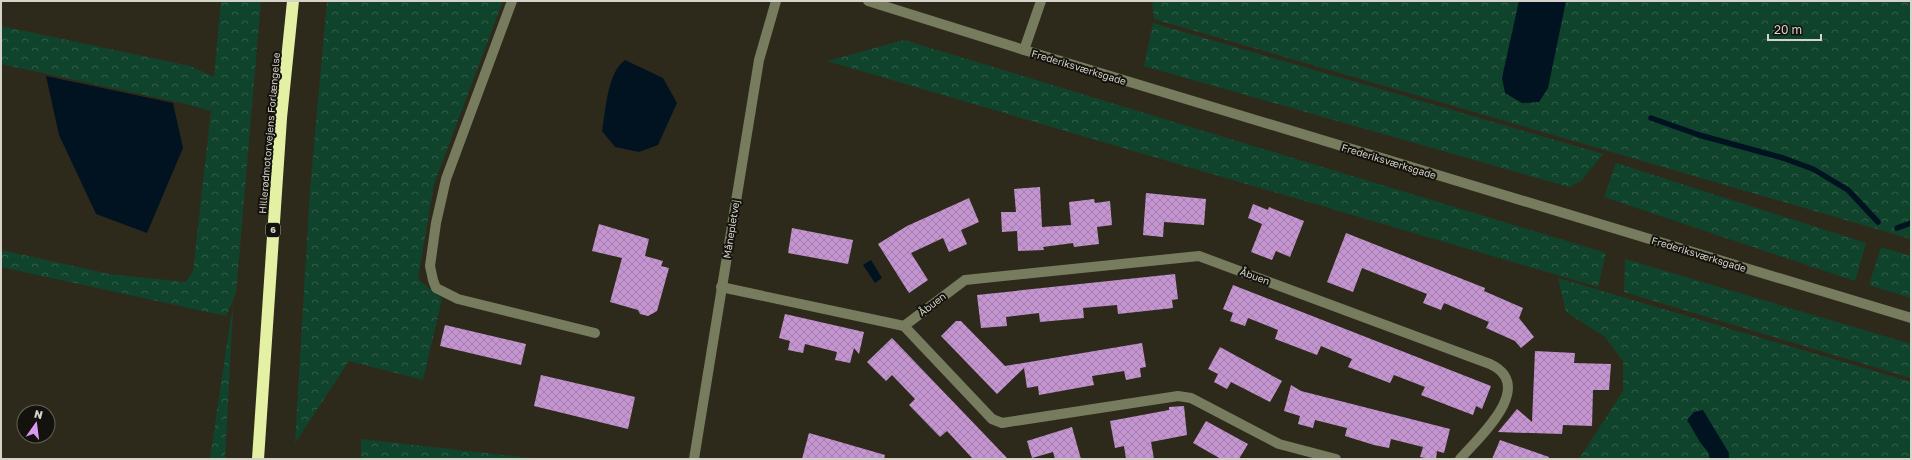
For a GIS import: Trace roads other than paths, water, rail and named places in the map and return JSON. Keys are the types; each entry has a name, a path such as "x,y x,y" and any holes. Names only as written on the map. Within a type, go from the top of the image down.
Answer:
{"highway":[{"name":"Hillerødmotorvejens Forlængelse","path":"258,459 281,118 293,1"}],"street":[{"path":"512,1 446,179 436,223 430,266 433,280 436,288 458,299 595,333"},
{"name":"Månepletvej","path":"694,459 759,60 776,1"},
{"name":"Frederiksværksgade","path":"868,1 1024,50 1911,318"},
{"path":"1024,50 1041,1"},
{"name":"Åbuen","path":"904,326 965,280 1199,256 1490,364 1503,371 1508,380 1509,390 1504,406 1460,459"},
{"path":"721,287 904,326 992,419 1002,423 1178,396 1191,398 1279,444 1336,459"}],"water":[{"path":"1519,1 1566,1 1548,88 1539,102 1522,103 1505,93 1502,78"},
{"path":"625,60 663,78 677,103 658,145 639,152 615,147 602,131 608,92 614,74"},
{"path":"46,76 173,103 183,148 147,233 96,214 59,135"},
{"path":"871,260 882,278 875,283 863,265"},
{"path":"1703,410 1729,453 1729,459 1710,459 1708,452 1700,442 1687,420 1694,412"}],"waterway":[{"path":"1651,118 1699,135 1783,158 1813,169 1848,190 1878,222"},
{"path":"1897,228 1911,223"}]}
